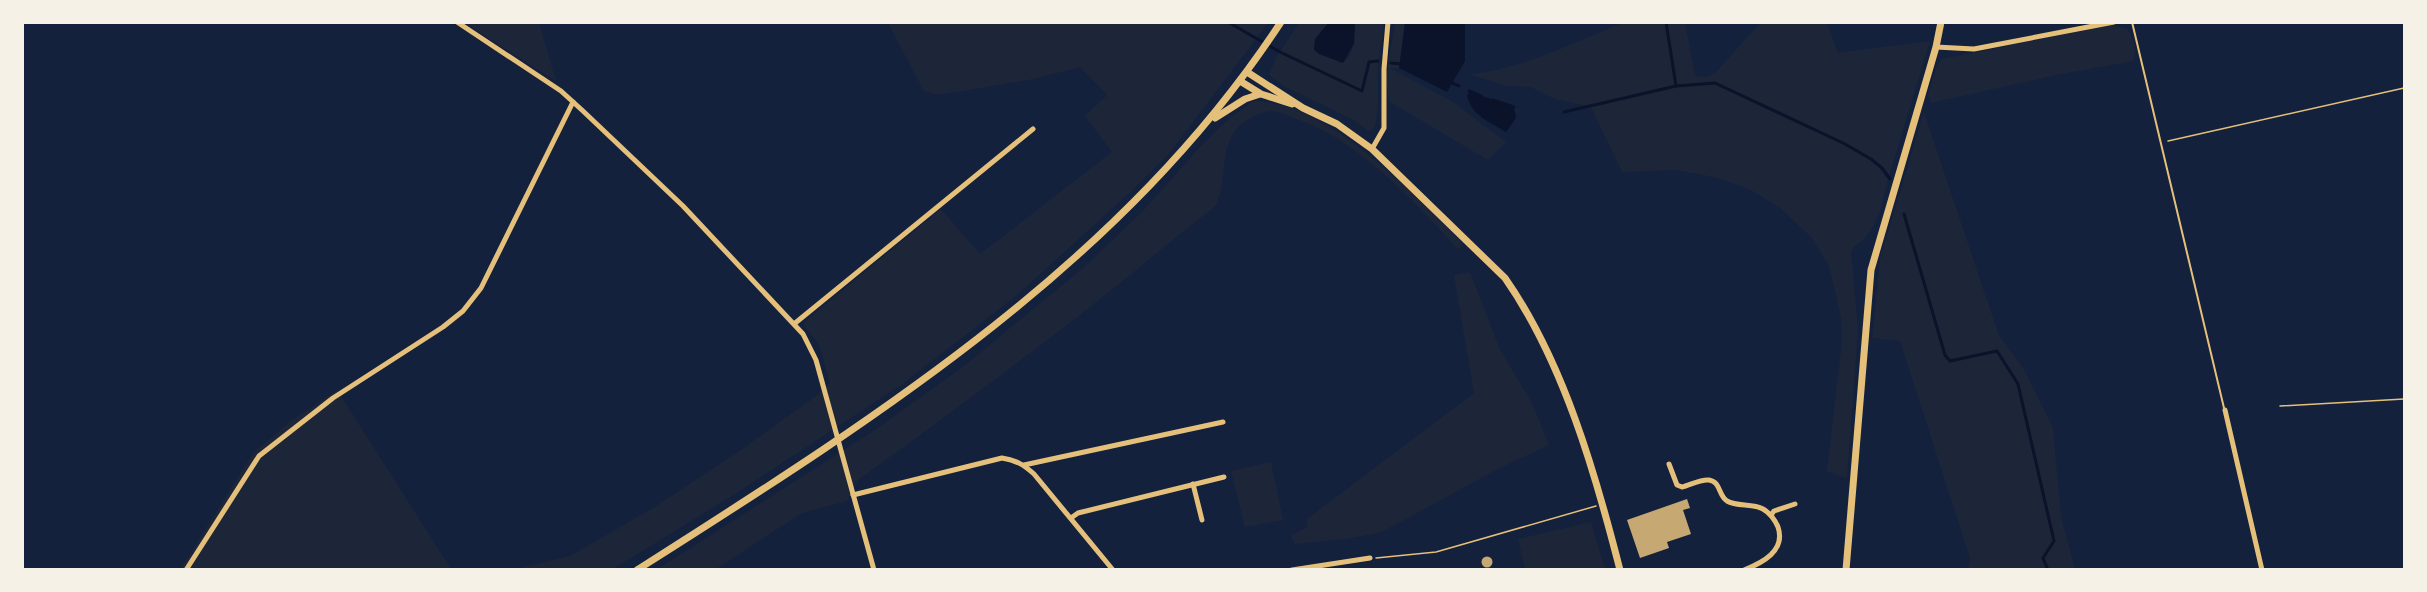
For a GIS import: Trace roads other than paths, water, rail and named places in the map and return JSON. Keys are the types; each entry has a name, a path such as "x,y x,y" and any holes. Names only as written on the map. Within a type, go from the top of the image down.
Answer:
{"main road":[{"path":"637,570 817,454 916,386 993,328 1104,232 1167,170 1247,72 1281,22"},
{"path":"1846,570 1871,270 1936,47 1941,22"},
{"path":"1247,72 1303,108"},
{"path":"1240,81 1261,94 1303,108 1337,124 1372,149 1488,259 1505,278 1521,301 1551,361 1603,505 1620,570"},
{"path":"1210,120 1245,99 1261,94"}],"street":[{"path":"457,22 552,85 573,102 683,207 794,324 810,344 874,570"},
{"path":"1372,149 1384,128 1384,69 1388,22"},
{"path":"1936,47 1974,49 2115,22"},
{"path":"186,570 259,456 333,398 443,327 463,311 481,288 573,102"},
{"path":"794,324 1033,129"},
{"path":"2224,410 2262,570"},
{"path":"1024,465 1223,422"},
{"path":"853,495 1002,458 1024,465 1034,474 1113,570"},
{"path":"1669,464 1677,485 1682,488 1712,480 1728,502 1758,507 1771,515 1779,533 1779,543 1772,555 1760,564 1744,570"},
{"path":"1071,518 1078,513 1224,477"},
{"path":"1193,484 1202,520"},
{"path":"1771,515 1774,511 1795,504"},
{"path":"1292,570 1370,558"}],"lane":[{"path":"2132,22 2224,410"}],"waterway":[{"path":"1228,22 1280,52 1362,91 1369,62 1378,61"},
{"path":"1666,22 1676,86"},
{"path":"1391,63 1401,64"},
{"path":"1452,83 1459,86"},
{"path":"1564,112 1676,86 1715,83 1843,143 1871,159 1890,179"},
{"path":"1469,91 1481,96"},
{"path":"1493,100 1514,107"},
{"path":"1904,214 1945,355 1950,361 1997,351 2018,384 2054,541 2043,558 2048,570"}]}
